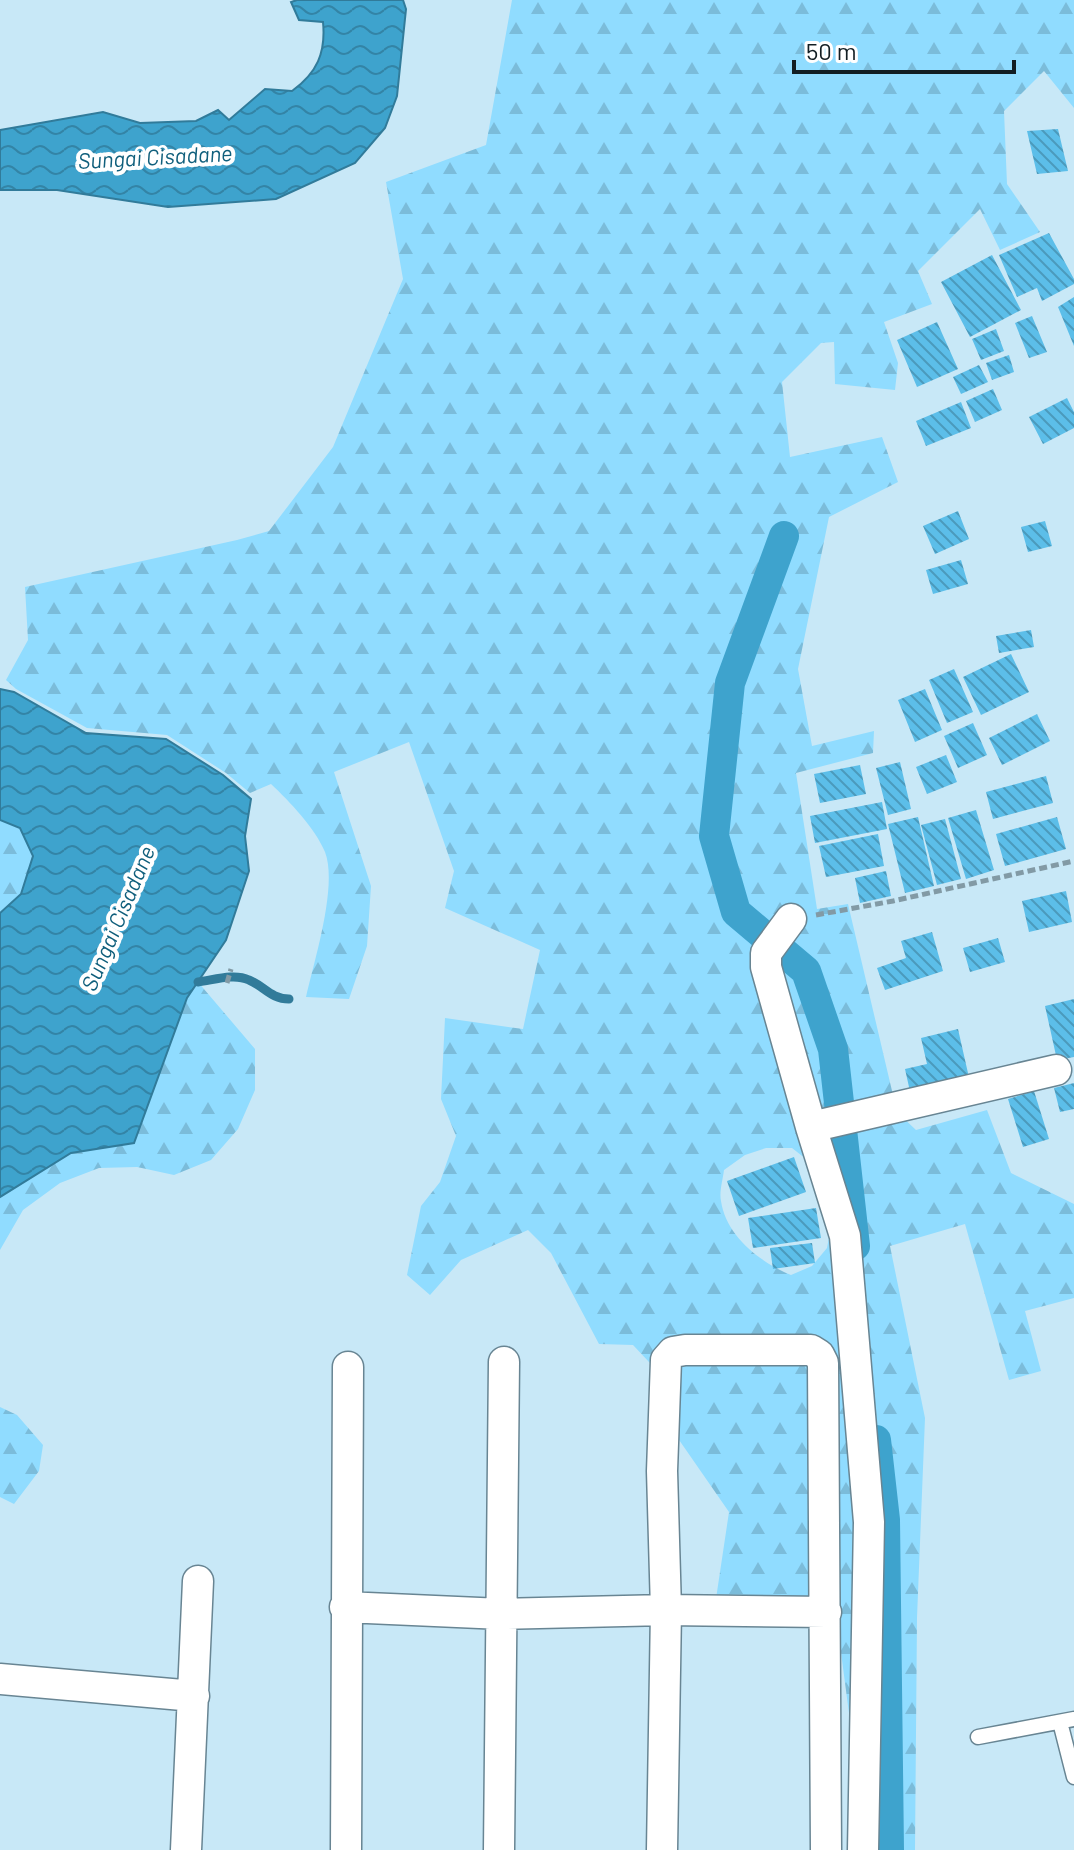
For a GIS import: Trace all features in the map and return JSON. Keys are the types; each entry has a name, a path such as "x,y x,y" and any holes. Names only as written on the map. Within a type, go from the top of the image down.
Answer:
{"street":[{"path":"791,919 766,953 766,967 816,1125 845,1231 867,1486 870,1557 863,1850"},
{"path":"816,1125 1056,1070"},
{"path":"662,1850 666,1610 662,1471 666,1360 673,1352 685,1350 811,1350 819,1355 823,1363 826,1850"},
{"path":"499,1850 504,1362"},
{"path":"346,1850 348,1367"},
{"path":"186,1850 198,1581"},
{"path":"345,1607 502,1614 666,1610 826,1612"},
{"path":"0,1679 194,1696"}],"lane":[{"path":"978,1737 1067,1720 1074,1777"}],"path":[{"path":"791,919 893,901 1074,861"},
{"path":"227,983 231,969"}],"green space":[{"path":"512,0 1074,0 1074,108 1044,71 1004,111 1007,184 1040,232 1000,250 980,209 918,271 932,304 884,322 898,363 895,390 835,384 834,342 821,343 782,382 790,457 882,437 898,482 829,517 798,669 812,746 874,731 873,753 796,773 817,909 848,904 897,1112 916,1130 987,1110 1011,1173 1074,1204 1074,1298 1025,1311 1041,1371 1009,1380 965,1224 890,1246 925,1418 917,1618 915,1850 867,1850 835,1607 714,1612 729,1512 668,1424 680,1395 633,1345 599,1344 551,1253 528,1230 461,1260 430,1295 407,1275 421,1206 440,1182 456,1136 441,1099 445,1018 523,1029 540,950 445,908 454,871 409,742 334,772 371,886 367,946 349,999 306,997 327,903 328,867 325,852 315,834 286,799 271,784 250,793 226,773 167,735 87,728 16,689 6,680 28,640 25,587 269,531 333,447 403,279 386,182 486,145","holes":["766,1148 792,1148 806,1159 833,1216 827,1248 812,1266 791,1275 757,1256 737,1237 724,1214 720,1194 724,1170 745,1155"]},
{"path":"0,820 20,828 33,856 21,894 0,913"},
{"path":"198,982 255,1049 255,1090 238,1129 211,1160 174,1175 137,1167 99,1168 60,1183 23,1210 0,1250 0,1197 71,1153 134,1143 187,998"},
{"path":"0,1407 17,1415 43,1445 39,1471 14,1504 0,1497"}],"water":[{"name":"Sungai Cisadane","path":"403,0 406,9 397,96 385,128 355,163 276,199 168,207 57,190 0,190 0,130 103,112 140,123 196,121 218,110 229,120 265,89 292,91 314,69 321,53 324,33 323,22 299,20 291,2"},
{"name":"Sungai Cisadane","path":"0,689 14,692 86,733 166,739 223,775 251,799 245,836 249,871 226,940 187,998 134,1143 71,1153 0,1197 0,913 21,894 33,856 20,828 0,820"}],"building":[{"path":"1058,129 1068,171 1037,174 1027,131"},
{"path":"1049,233 1074,284 1042,301 1037,288 1017,297 999,255"},
{"path":"992,255 1021,310 970,337 941,282"},
{"path":"1074,297 1074,346 1058,307"},
{"path":"1032,316 1047,352 1029,358 1015,323"},
{"path":"937,322 958,369 917,387 897,340"},
{"path":"996,329 1004,351 981,360 972,339"},
{"path":"1009,355 1014,372 992,380 986,363"},
{"path":"979,365 988,382 961,394 953,377"},
{"path":"993,389 1002,410 975,422 966,401"},
{"path":"1067,398 1074,412 1074,428 1043,444 1029,417"},
{"path":"961,402 971,428 926,446 916,421"},
{"path":"958,511 969,539 935,554 923,526"},
{"path":"1045,521 1052,546 1028,552 1021,527"},
{"path":"961,560 968,584 933,594 926,570"},
{"path":"1031,630 1034,647 999,653 996,636"},
{"path":"1011,654 1029,692 981,715 963,677"},
{"path":"954,669 973,712 947,723 929,680"},
{"path":"925,689 942,730 915,742 898,700"},
{"path":"1037,714 1050,741 1002,765 989,738"},
{"path":"973,723 987,755 958,768 944,736"},
{"path":"946,755 957,782 927,794 916,767"},
{"path":"900,762 911,809 888,815 876,768"},
{"path":"860,765 866,794 820,803 814,774"},
{"path":"1046,776 1053,803 993,819 986,792"},
{"path":"882,802 887,829 815,843 810,816"},
{"path":"976,810 994,870 966,879 948,818"},
{"path":"918,817 934,886 905,893 888,824"},
{"path":"1057,817 1066,849 1005,866 996,834"},
{"path":"945,819 961,879 937,885 921,825"},
{"path":"878,834 884,866 826,877 819,846"},
{"path":"886,871 891,896 860,903 855,878"},
{"path":"1066,891 1072,922 1029,932 1022,901"},
{"path":"932,932 943,971 885,990 877,968 906,958 901,941"},
{"path":"998,938 1005,962 970,972 963,948"},
{"path":"1074,999 1074,1057 1057,1060 1045,1006"},
{"path":"958,1029 970,1082 911,1096 905,1069 927,1064 921,1038"},
{"path":"1074,1083 1074,1109 1060,1112 1054,1088"},
{"path":"1034,1091 1049,1139 1023,1147 1008,1099"},
{"path":"794,1157 806,1192 739,1216 727,1181"},
{"path":"816,1208 821,1238 753,1248 748,1218"},
{"path":"812,1243 815,1263 773,1269 770,1248"}],"waterway":[{"path":"784,536 730,683 714,836 736,912 806,971 833,1049 855,1246"},
{"path":"198,982 243,978 272,995 289,999"},
{"path":"876,1440 885,1520 889,1850"}]}
